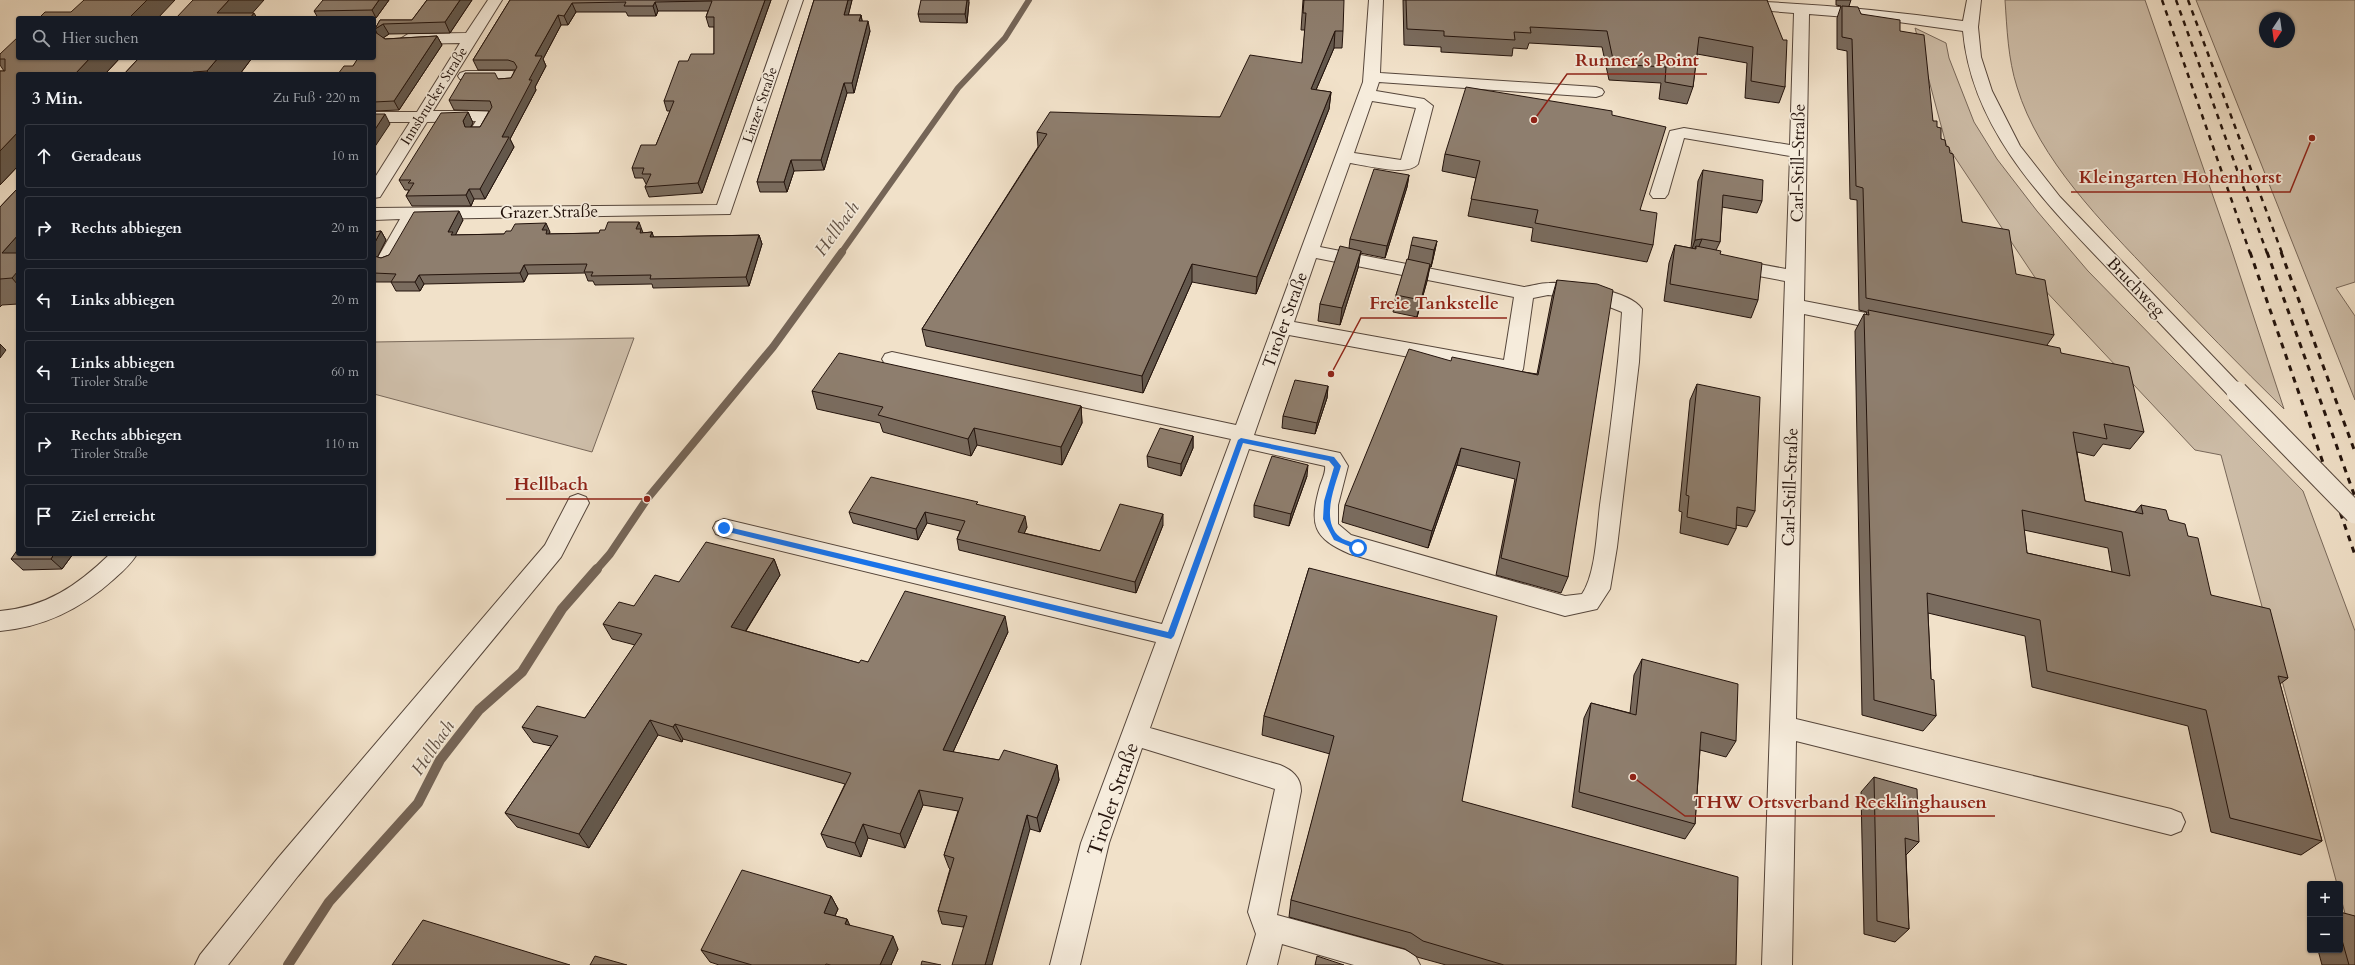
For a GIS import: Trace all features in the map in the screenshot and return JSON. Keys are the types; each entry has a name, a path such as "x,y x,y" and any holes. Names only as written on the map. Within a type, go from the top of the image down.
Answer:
{"street":[{"name":"Innsbrucker Straße","path":"376,190 494,0"},
{"name":"Linzer Straße","path":"724,210 796,0"},
{"name":"Tiroler Straße","path":"1065,965 1095,843 1369,86 1376,0"},
{"path":"1689,0 1884,15 1970,28"},
{"name":"Bruchweg","path":"1974,0 1970,28 1973,57 1984,91 2012,147 2054,201 2355,513"},
{"name":"Carl-Still-Straße","path":"1777,965 1802,8"},
{"path":"396,40 471,38"},
{"path":"447,76 512,76 508,84"},
{"path":"1369,86 1596,92"},
{"path":"1344,156 1404,166 1409,164 1425,106 1418,102 1369,86"},
{"path":"376,116 487,116 477,132"},
{"path":"1659,194 1676,135 1684,133 1799,152"},
{"name":"Grazer Straße","path":"376,214 724,210"},
{"path":"386,259 412,214"},
{"path":"892,359 1242,437 1332,459 1337,466 1327,501 1326,519 1337,538 1358,548 1565,606 1589,602 1598,589 1606,547 1629,362 1632,309 1622,303 1574,292 1548,289 1524,293 1310,251"},
{"path":"1712,261 1795,277"},
{"path":"1282,326 1513,369 1524,293"},
{"path":"1795,306 1911,329"},
{"path":"210,965 288,867 553,551 578,503"},
{"path":"724,528 1171,636"},
{"path":"0,621 42,614 78,597 108,573 123,556"},
{"path":"1784,727 2171,822"},
{"path":"1135,735 1280,777 1287,783 1289,788 1262,912 1264,921 1272,932"},
{"path":"1272,932 1285,929 1405,965"},
{"path":"1262,965 1272,932"}],"shaded area":[{"path":"2005,0 2145,0 2230,245 2284,409 2202,327 2114,235 2057,165 2027,114 2017,87 2010,55"},
{"path":"2196,0 2355,0 2355,282 2336,288 2355,316 2355,400"},
{"path":"1915,28 1946,43 1949,58 1974,122 1997,159 2037,211 2088,271 2303,491 2355,631 2355,950 2343,906 2343,881 2336,881 2221,455 2195,450 2040,285 1946,144"},
{"path":"634,338 592,452 376,395 376,342"}],"building":[{"path":"84,0 147,0 131,16 41,16 45,12 71,12"},
{"path":"193,0 229,0 217,13 254,13 252,16 178,16"},
{"path":"323,0 379,0 372,10 314,11"},
{"path":"427,0 460,0 445,22 383,24 376,28 380,20 412,20"},
{"path":"510,0 765,0 698,183 645,187 651,174 642,174 644,168 632,168 641,145 656,145 674,101 664,101 679,61 688,61 691,54 714,54 714,17 706,17 712,1 655,2 653,6 624,6 626,2 572,3 564,16 558,15 535,56 542,56 529,80 532,80 502,137 509,137 480,189 469,189 466,195 406,196 414,183 408,183 411,180 399,180 441,113 468,112 463,121 465,127 480,127 492,107 490,101 449,100 465,73 495,73 498,79 511,78 517,67 514,62 508,60 473,60"},
{"path":"814,0 848,0 844,15 861,15 859,21 868,21 852,83 844,83 821,160 791,160 784,182 757,182"},
{"path":"921,0 967,0 965,14 918,14"},
{"path":"1304,0 1344,0 1343,31 1335,31 1311,89 1331,92 1257,277 1192,264 1142,376 922,329 1047,134 1037,132 1050,112 1220,117 1250,55 1302,63 1306,13 1303,13"},
{"path":"1406,0 1767,0 1783,40 1787,40 1785,87 1751,81 1753,47 1699,37 1693,87 1665,82 1666,67 1614,64 1607,31 1530,27 1531,33 1514,32 1515,40 1444,36 1444,31 1407,29"},
{"path":"1842,6 1858,7 1861,14 1900,20 1900,31 1924,35 1933,121 1937,121 1937,127 1941,128 1941,139 1945,140 1946,146 1949,147 1950,153 1953,154 1962,222 2009,230 2016,274 2045,280 2054,335 1866,298 1863,188 1856,186 1852,39 1842,37"},
{"path":"376,33 385,39 437,36 394,101 376,102 376,72 340,72 344,66 353,66 357,60 376,60"},
{"path":"16,39 16,60 88,60 77,72 16,72 16,134 0,151 0,71 5,71 5,59 0,59 0,54"},
{"path":"137,60 216,60 207,71 126,72"},
{"path":"1466,87 1612,111 1612,115 1666,127 1640,210 1657,213 1653,245 1535,223 1538,210 1471,199 1480,161 1445,154"},
{"path":"376,114 385,114 376,128"},
{"path":"1374,169 1409,175 1387,246 1350,239"},
{"path":"1703,170 1763,180 1762,201 1723,195 1720,242 1702,239 1695,240"},
{"path":"16,190 16,237 2,253 16,253 16,273 12,278 0,279 0,207"},
{"path":"459,211 448,232 453,232 451,235 504,234 506,231 511,231 515,224 546,223 542,230 547,230 546,234 599,233 600,230 605,230 608,222 639,222 636,229 641,229 640,233 652,232 650,237 759,235 746,277 650,279 651,275 591,276 593,272 584,272 587,264 524,265 520,273 419,275 415,282 391,282 396,274 376,273 376,257 381,258 389,255 414,212"},
{"path":"381,231 376,240 376,232"},
{"path":"1413,237 1437,241 1434,250 1411,245"},
{"path":"1675,245 1696,249 1696,246 1721,251 1720,254 1762,263 1758,300 1670,284"},
{"path":"1340,246 1361,251 1342,308 1320,304"},
{"path":"1407,259 1430,264 1421,300 1396,295"},
{"path":"1557,280 1597,284 1613,290 1568,577 1501,558 1520,462 1461,448 1432,531 1345,505 1409,349 1451,361 1452,357 1538,375"},
{"path":"1868,310 2060,348 2061,353 2129,367 2144,432 2104,424 2107,439 2073,432 2085,501 2143,514 2141,505 2166,510 2169,520 2185,524 2188,536 2198,538 2211,595 2270,609 2288,678 2278,676 2322,841 2230,818 2206,710 2047,671 2040,620 1927,593 1931,679 1934,680 1936,716 1874,700 1864,314 1869,315","holes":["2022,510 2122,532 2130,576 2027,553"]},
{"path":"839,353 1081,406 1061,447 974,428 968,439 878,415 883,407 812,391"},
{"path":"1295,380 1328,386 1317,423 1283,416"},
{"path":"1697,384 1760,397 1755,511 1737,507 1736,529 1687,517 1689,496 1686,495"},
{"path":"1160,428 1193,436 1181,464 1147,456"},
{"path":"1272,456 1308,465 1291,514 1254,505"},
{"path":"871,477 978,502 976,504 1025,516 1018,532 1100,551 1120,504 1163,514 1135,582 957,539 965,521 925,512 916,529 849,512"},
{"path":"706,542 774,559 731,627 859,663 861,660 868,662 905,591 1005,616 943,750 999,760 1004,750 1057,765 1037,818 1027,815 985,965 952,965 967,916 938,911 954,858 944,855 963,798 919,790 900,834 863,824 855,843 821,834 851,773 675,724 673,727 650,720 579,834 505,813 558,736 522,727 537,706 585,718 642,634 603,624 619,602 634,606 655,575 679,582"},
{"path":"16,552 16,556 53,556 51,559 11,559"},
{"path":"1309,568 1497,616 1462,801 1738,877 1736,965 1504,965 1423,941 1411,933 1291,900 1334,736 1264,716"},
{"path":"1642,659 1738,684 1736,741 1701,732 1695,824 1579,792 1591,703 1636,715"},
{"path":"1874,777 1917,789 1919,842 1905,838 1909,929 1877,921"},
{"path":"742,870 831,896 824,913 847,919 845,924 893,936 880,965 752,965 701,950"},
{"path":"2343,913 2355,916 2355,965 2349,965 2343,944"},
{"path":"423,920 570,965 392,965"},
{"path":"595,956 627,965 590,965"},
{"path":"1317,956 1344,965 1315,965"},
{"path":"922,961 941,965 921,965"}],"waterway":[{"name":"Hellbach","path":"841,253 958,88 1005,38 1029,0"},
{"name":"Hellbach","path":"596,570 610,554 647,499 773,347 842,252"},
{"name":"Hellbach","path":"288,965 329,902 418,803 440,760 479,710 522,672 562,609 597,569"}],"railway":[{"path":"2162,0 2250,253"},
{"path":"2176,0 2267,253"},
{"path":"2188,0 2282,253"},
{"path":"2250,252 2355,555"},
{"path":"2267,252 2355,497"},
{"path":"2281,252 2355,452"}],"place":[{"name":"Runner´s Point","path":"1534,120"},
{"name":"Kleingarten Hohenhorst","path":"2312,138"},
{"name":"Freie Tankstelle","path":"1331,374"},
{"name":"Hellbach","path":"647,499"},
{"name":"THW Ortsverband Recklinghausen","path":"1633,777"}],"route":[{"path":"724,528 1171,636 1241,440 1332,459 1337,466 1327,501 1326,519 1329,528 1337,538 1358,548"}]}
